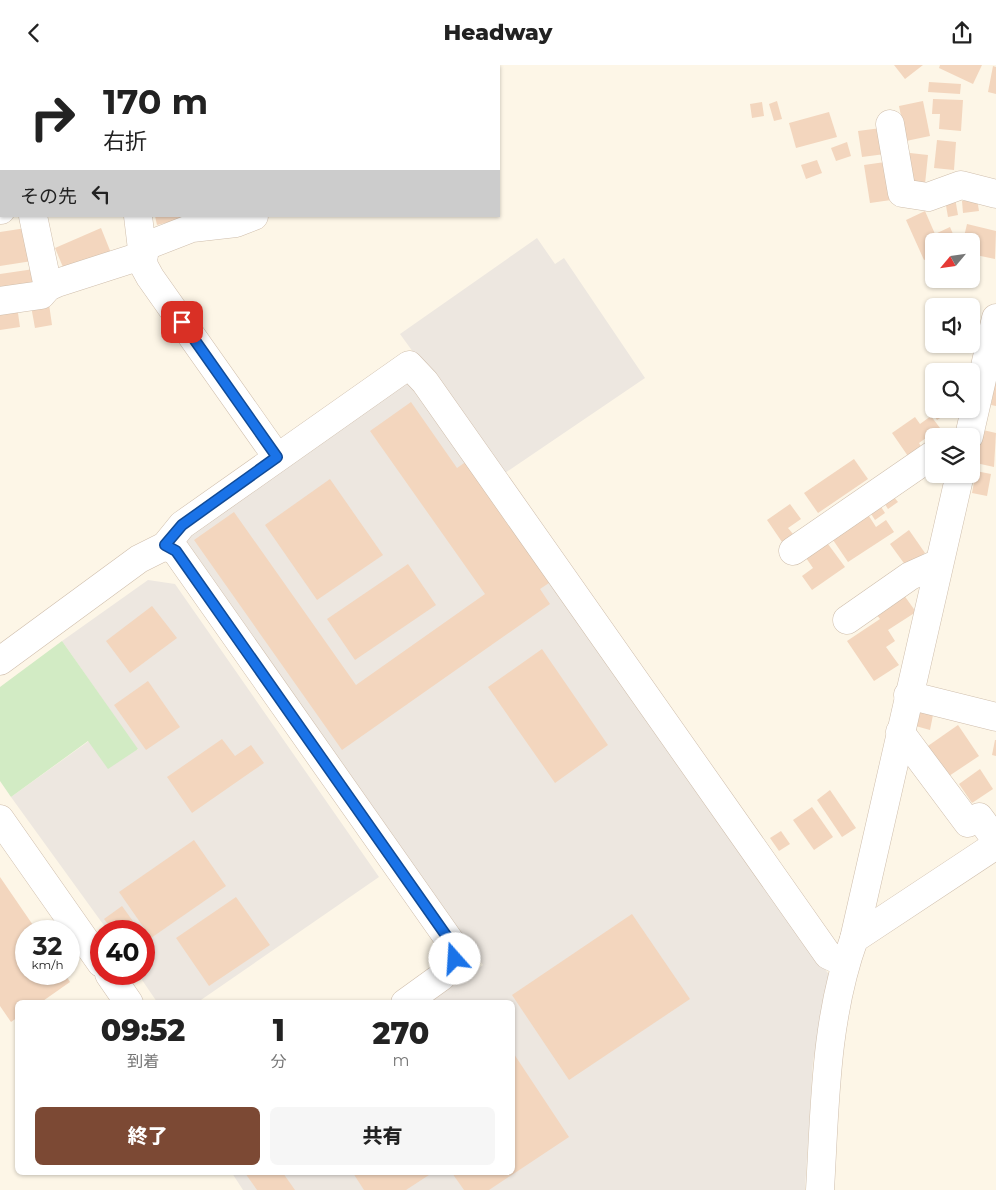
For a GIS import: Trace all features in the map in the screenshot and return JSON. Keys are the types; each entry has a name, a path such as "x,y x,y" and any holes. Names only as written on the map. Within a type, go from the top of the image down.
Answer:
{"street":[{"path":"890,124 902,193 928,197 961,185 996,194"},
{"path":"33,217 48,287"},
{"path":"138,217 144,266 150,277 277,457"},
{"path":"0,301 41,295 48,287 143,251 192,228 236,223 251,217"},
{"path":"970,428 990,373 996,318"},
{"path":"0,661 139,559 165,545 182,525 409,365 426,382 828,955 850,951 996,845"},
{"path":"793,551 925,460"},
{"path":"820,1190 827,1062 850,951 958,483"},
{"path":"165,545 176,551 450,941 455,959 441,977 409,1000"},
{"path":"847,620 910,576 939,563"},
{"path":"908,695 996,717"},
{"path":"900,732 968,823 988,811 996,840"},
{"path":"0,819 90,947"},
{"path":"117,985 127,1000"}],"shaded area":[{"path":"537,238 555,264 564,258 645,378 502,475 400,334"},
{"path":"408,374 832,979 813,1061 805,1190 243,1190 233,1175 515,1175 515,1000 432,1000 483,965 183,536"},
{"path":"148,580 175,584 379,877 201,1000 156,1000 145,985 155,985 155,920 100,920 11,797 89,741 138,750 62,641"}],"green space":[{"path":"62,641 138,749 108,769 88,741 11,797 0,781 0,687"}],"building":[{"path":"894,65 923,65 905,79"},
{"path":"940,65 982,65 973,84 939,68"},
{"path":"993,66 996,67 996,94 988,92"},
{"path":"929,82 961,84 960,94 928,92"},
{"path":"933,99 963,100 961,131 939,129 940,114 932,114"},
{"path":"777,101 782,119 774,121 769,104"},
{"path":"923,101 930,136 906,141 899,106"},
{"path":"762,102 764,116 752,118 750,104"},
{"path":"829,112 837,137 796,148 789,123"},
{"path":"881,128 885,154 862,157 858,131"},
{"path":"937,140 956,142 954,170 934,168"},
{"path":"847,142 851,156 836,161 831,148"},
{"path":"910,153 928,155 925,184 908,182"},
{"path":"817,160 822,173 806,179 801,165"},
{"path":"885,162 891,200 870,203 864,165"},
{"path":"955,198 958,215 948,217 945,200"},
{"path":"977,199 979,211 963,213 962,201"},
{"path":"925,211 935,233 925,233 925,260 924,260 906,220"},
{"path":"155,217 189,217 157,225"},
{"path":"967,224 996,231 995,259 980,256 980,233 965,233"},
{"path":"950,227 953,233 937,233"},
{"path":"26,228 32,261 0,266 0,232"},
{"path":"101,228 111,253 65,272 55,248"},
{"path":"34,269 36,287 0,292 0,274"},
{"path":"49,304 52,325 35,328 31,306"},
{"path":"17,306 20,327 0,330 0,308"},
{"path":"996,383 996,406 991,405"},
{"path":"411,402 457,468 467,461 552,581 540,589 550,604 342,750 194,540 234,512 356,685 485,594 370,431"},
{"path":"915,417 920,424 928,418 932,418 940,428 925,428 925,439 919,443 923,450 910,459 892,433"},
{"path":"983,430 996,433 994,467 980,464 980,444"},
{"path":"854,459 868,479 818,513 804,493"},
{"path":"980,472 991,474 987,496 972,493 974,483 980,483"},
{"path":"330,479 383,555 317,600 265,525"},
{"path":"890,492 898,502 888,509 881,498"},
{"path":"878,502 885,513 875,520 868,509"},
{"path":"790,504 801,519 788,528 793,534 782,542 767,520"},
{"path":"867,513 876,527 886,520 894,532 848,562 831,537"},
{"path":"909,530 925,553 906,566 890,544"},
{"path":"825,540 845,567 812,590 802,576 813,568 804,555"},
{"path":"408,564 436,605 355,660 327,619"},
{"path":"901,591 916,612 888,630 895,641 886,647 899,665 874,681 847,641 880,619 873,610"},
{"path":"152,606 177,638 130,673 106,641"},
{"path":"542,649 608,745 555,783 488,687"},
{"path":"148,681 180,727 146,750 114,705"},
{"path":"916,706 934,710 930,730 912,725"},
{"path":"958,725 979,756 946,778 925,748"},
{"path":"222,739 235,756 251,745 264,763 192,813 167,777"},
{"path":"996,740 996,756 992,755"},
{"path":"980,769 993,789 972,803 959,784"},
{"path":"830,790 856,828 842,837 817,800"},
{"path":"812,807 833,837 814,850 793,820"},
{"path":"781,831 790,844 779,851 770,838"},
{"path":"194,840 226,886 155,935 155,920 138,920 119,892"},
{"path":"0,877 29,920 15,920 15,985 66,985 44,1000 15,1000 15,1019 11,1022 0,1006"},
{"path":"236,897 270,945 209,986 176,938"},
{"path":"122,906 132,920 105,920"},
{"path":"632,914 690,999 569,1080 512,995"},
{"path":"515,1056 569,1137 515,1173"},
{"path":"246,1175 284,1175 295,1190 257,1190"},
{"path":"354,1175 429,1175 406,1190 364,1190"},
{"path":"453,1175 512,1175 489,1190 464,1190"}],"route":[{"path":"182,322 277,457 182,525 165,545 176,551 450,941 455,959"}]}
